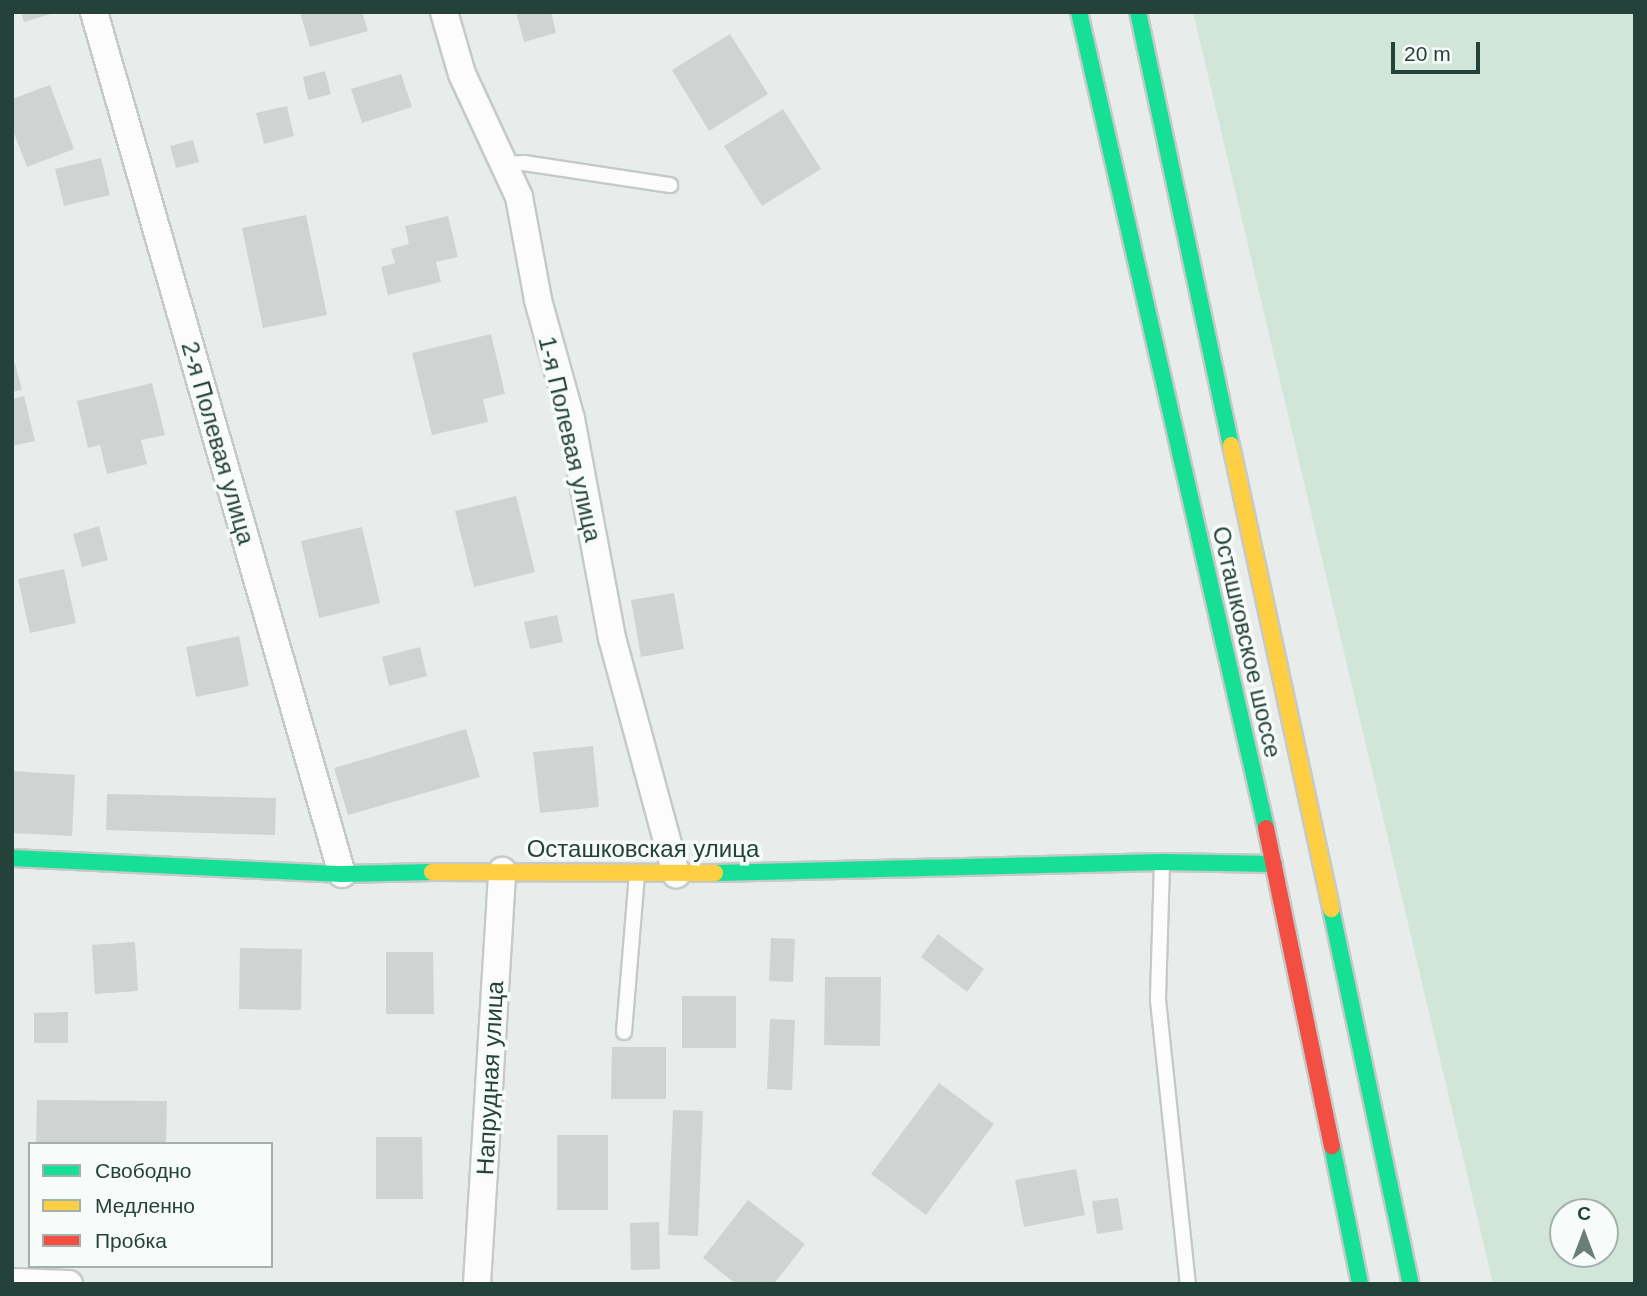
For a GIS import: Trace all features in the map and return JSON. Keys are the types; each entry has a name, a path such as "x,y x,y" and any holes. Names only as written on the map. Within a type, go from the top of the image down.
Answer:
{"main road":[{"name":"Осташковское шоссе","path":"1079,12 1274,864 1360,1284"},
{"name":"Осташковское шоссе","path":"1138,12 1411,1284"},
{"name":"Осташковская улица","path":"12,858 342,874 676,874 1163,862 1274,864"}],"street":[{"name":"2-я Полевая улица","path":"94,12 342,874"},
{"name":"1-я Полевая улица","path":"444,12 462,74 519,197 538,300 571,419 612,638 676,874"},
{"name":"Напрудная улица","path":"477,1284 502,872"},
{"path":"12,1282 69,1284"}],"lane":[{"path":"504,164 524,163 670,185"},
{"path":"1163,862 1158,1000 1188,1284"},
{"path":"624,1032 637,873"}],"green space":[{"path":"1193,12 1635,12 1635,1284 1493,1284"}],"building":[{"path":"21,12 54,12 54,13 24,22"},
{"path":"300,12 362,12 368,31 310,47"},
{"path":"516,12 551,12 556,33 524,42"},
{"path":"730,34 768,94 709,131 672,70"},
{"path":"325,71 331,94 308,100 303,77"},
{"path":"401,74 412,107 362,123 351,89"},
{"path":"50,85 74,149 27,167 12,128 12,99"},
{"path":"287,106 294,136 264,144 256,113"},
{"path":"783,109 821,169 762,206 724,146"},
{"path":"193,140 199,162 176,168 170,146"},
{"path":"101,158 110,195 64,206 55,169"},
{"path":"306,215 327,315 263,328 242,228"},
{"path":"448,216 458,257 436,262 441,282 388,295 381,267 395,263 391,249 409,244 405,226"},
{"path":"491,334 505,394 483,399 488,422 432,435 412,353"},
{"path":"15,363 22,390 12,392 12,364"},
{"path":"152,383 165,435 141,440 147,464 107,474 100,445 88,448 77,401"},
{"path":"24,396 35,441 12,446 12,399"},
{"path":"516,496 535,572 474,587 455,511"},
{"path":"99,526 108,560 82,567 73,534"},
{"path":"362,527 380,603 319,618 301,541"},
{"path":"64,569 76,623 30,633 18,579"},
{"path":"674,593 684,649 641,657 631,600"},
{"path":"557,615 563,642 530,649 524,622"},
{"path":"239,636 249,686 196,697 186,647"},
{"path":"420,647 427,676 389,686 382,657"},
{"path":"466,729 480,777 348,815 334,768"},
{"path":"593,746 599,807 540,813 533,752"},
{"path":"12,771 75,775 72,836 12,833"},
{"path":"107,794 276,798 275,835 106,830"},
{"path":"938,934 984,969 967,992 921,957"},
{"path":"771,938 795,939 793,982 769,981"},
{"path":"135,942 138,991 95,994 92,945"},
{"path":"240,948 302,949 301,1010 239,1009"},
{"path":"386,952 433,952 434,1014 386,1014"},
{"path":"825,977 881,977 880,1046 824,1045"},
{"path":"682,996 736,996 736,1048 682,1048"},
{"path":"68,1012 68,1043 34,1043 34,1013"},
{"path":"770,1019 795,1020 792,1090 767,1089"},
{"path":"612,1047 666,1047 666,1099 611,1099"},
{"path":"939,1083 994,1124 926,1215 871,1174"},
{"path":"37,1100 167,1101 166,1142 36,1142"},
{"path":"673,1110 703,1111 698,1236 668,1235"},
{"path":"557,1135 608,1135 608,1210 557,1210"},
{"path":"376,1137 422,1137 423,1199 376,1199"},
{"path":"1076,1169 1085,1215 1024,1227 1015,1180"},
{"path":"1118,1198 1123,1230 1097,1234 1092,1201"},
{"path":"748,1200 805,1244 774,1284 736,1284 703,1258"},
{"path":"659,1222 660,1269 631,1270 630,1223"}],"traffic: fast":[{"path":"1079,12 1266,828"},
{"path":"1138,12 1231,445"},
{"path":"12,858 342,874 432,872"},
{"path":"715,873 1162,862 1274,864"},
{"path":"1331,909 1411,1284"},
{"path":"1332,1146 1360,1284"}],"traffic: slow":[{"path":"1231,445 1331,909"},
{"path":"432,872 715,873"}],"traffic: jam":[{"path":"1266,828 1332,1146"}]}
